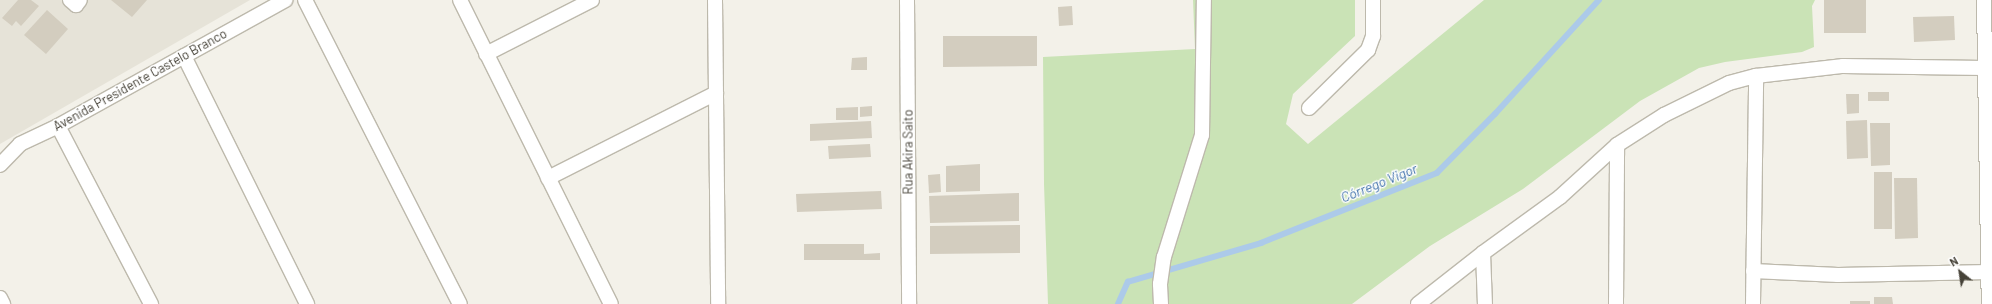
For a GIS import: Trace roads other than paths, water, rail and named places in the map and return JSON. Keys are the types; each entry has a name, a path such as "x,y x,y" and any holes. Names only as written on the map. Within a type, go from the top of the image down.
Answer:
{"street":[{"path":"70,0 76,5 80,0"},
{"name":"Avenida Presidente Castelo Branco","path":"0,165 20,144 58,126 285,0"},
{"path":"305,0 460,304"},
{"path":"460,0 611,304"},
{"path":"486,54 592,0"},
{"path":"715,0 718,304"},
{"name":"Rua Akira Saito","path":"907,0 909,304"},
{"path":"1161,304 1160,284 1164,257 1202,135 1204,0"},
{"path":"1309,108 1368,50 1373,36 1373,0"},
{"path":"1984,0 1989,304"},
{"path":"184,56 307,304"},
{"path":"1418,304 1483,253 1560,197 1618,146 1677,109 1729,83 1756,76 1843,66 1984,68"},
{"path":"1753,304 1756,76"},
{"path":"548,178 716,93"},
{"path":"58,126 151,304"},
{"path":"1616,304 1618,146"},
{"path":"1483,253 1485,304"},
{"path":"1753,270 1838,274 1989,272"},
{"path":"0,298 3,304"}],"waterway":[{"name":"Córrego Vigor","path":"1118,304 1128,282 1261,243 1437,173 1495,114 1599,0"}]}
